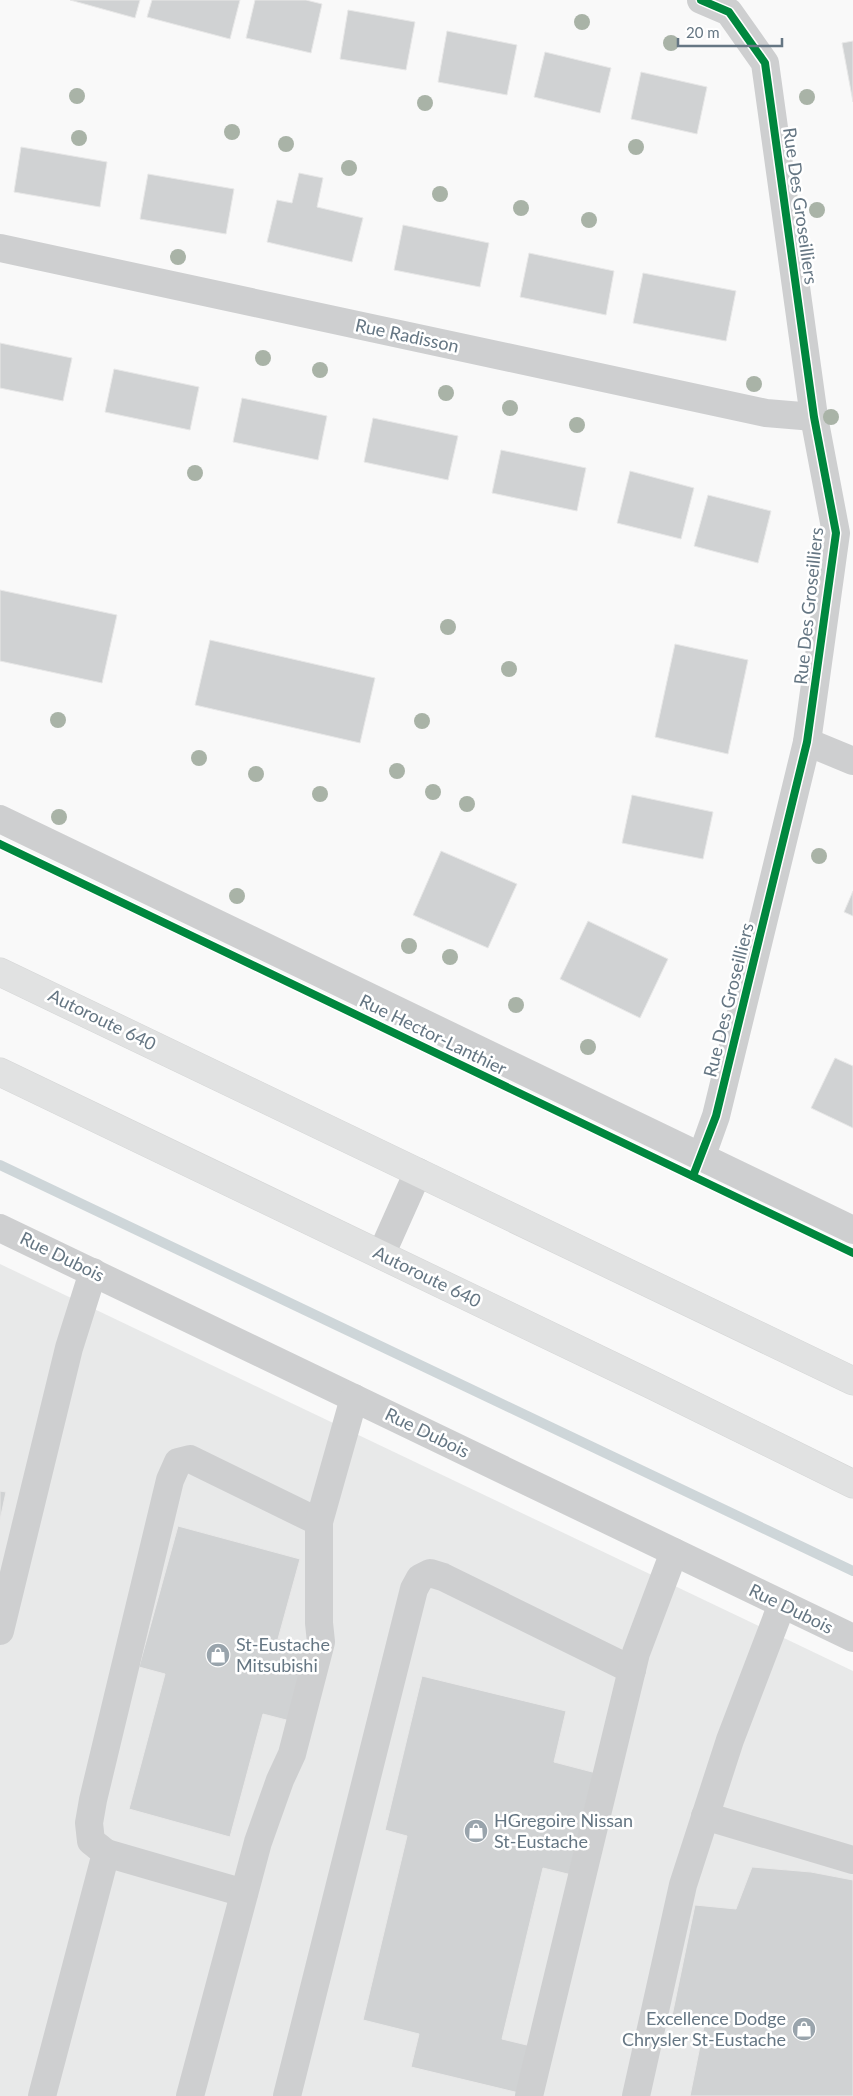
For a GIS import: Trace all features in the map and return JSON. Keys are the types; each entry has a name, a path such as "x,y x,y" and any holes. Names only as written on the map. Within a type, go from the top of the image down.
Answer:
{"highway":[{"name":"Autoroute 640","path":"0,972 853,1381"},
{"name":"Autoroute 640","path":"0,1072 654,1386 853,1484"}],"street":[{"name":"Rue Des Groseilliers","path":"701,0 729,12 765,63 814,417 836,533 808,742 716,1116 701,1158"},
{"name":"Rue Radisson","path":"0,248 756,411 814,417"},
{"path":"808,742 853,761"},
{"name":"Rue Hector-Lanthier","path":"0,819 853,1230"},
{"path":"381,1256 418,1172"},
{"name":"Rue Dubois","path":"0,1228 853,1638"},
{"path":"0,1631 64,1367 93,1272"},
{"path":"190,2096 267,1813 294,1747 321,1642 319,1623 319,1522 354,1398"},
{"path":"244,1893 106,1853 91,1841 89,1823 93,1800 170,1480 178,1462 190,1459 319,1522"},
{"path":"529,2096 636,1653 674,1552"},
{"path":"287,2096 414,1589 420,1578 430,1572 443,1577 632,1670"},
{"path":"636,2096 683,1885 730,1740 782,1604"},
{"path":"705,1816 853,1860"},
{"path":"42,2096 106,1853"}],"shaded area":[{"path":"0,1264 853,1671 853,2096 0,2096"}],"building":[{"path":"70,0 140,0 135,18"},
{"path":"152,0 240,0 230,39 147,17"},
{"path":"255,0 306,0 322,4 311,53 246,38"},
{"path":"348,10 415,22 406,70 340,59"},
{"path":"447,31 517,45 507,95 438,82"},
{"path":"853,41 853,102 842,43"},
{"path":"545,52 611,68 600,113 534,97"},
{"path":"641,72 707,87 697,134 631,119"},
{"path":"21,147 107,162 100,207 14,192"},
{"path":"299,173 323,178 317,207 363,218 352,262 267,242 277,200 292,203"},
{"path":"148,174 234,189 226,234 140,219"},
{"path":"403,225 489,243 480,287 394,270"},
{"path":"529,253 614,271 606,315 520,297"},
{"path":"643,273 736,291 726,341 633,323"},
{"path":"0,343 72,358 63,401 0,388"},
{"path":"114,369 199,387 190,430 105,412"},
{"path":"242,398 327,416 318,460 233,442"},
{"path":"373,418 458,436 448,480 364,462"},
{"path":"501,450 586,468 577,511 492,493"},
{"path":"630,471 694,488 681,539 617,523"},
{"path":"708,495 771,511 758,563 694,546"},
{"path":"0,590 117,615 102,683 0,661"},
{"path":"210,640 375,678 360,743 195,705"},
{"path":"675,644 748,660 728,754 655,737"},
{"path":"632,795 713,812 703,859 622,843"},
{"path":"441,851 517,884 488,948 413,915"},
{"path":"853,891 853,916 844,912"},
{"path":"588,921 668,959 640,1018 560,979"},
{"path":"835,1058 853,1066 853,1128 811,1108"},
{"path":"0,1491 6,1492 0,1520"},
{"path":"178,1526 300,1559 278,1639 313,1648 294,1722 263,1714 230,1837 129,1809 165,1674 139,1667"},
{"path":"422,1676 566,1711 554,1762 600,1774 576,1876 543,1868 502,2039 531,2046 519,2093 411,2067 419,2034 363,2020 407,1836 385,1830"},
{"path":"752,1867 811,1872 853,1880 853,2096 690,2096 704,2026 672,2016 695,1905 736,1909"}],"waterway":[{"path":"0,1165 853,1571"}],"cycle path":[{"path":"693,1176 716,1116 807,742 836,533 814,417 765,63 729,12 701,0"},
{"path":"0,844 853,1253"}],"place":[{"name":"St-Eustache Mitsubishi","path":"218,1655"},
{"name":"HGregoire Nissan St-Eustache","path":"476,1831"},
{"name":"Excellence Dodge Chrysler St-Eustache","path":"804,2029"}]}
